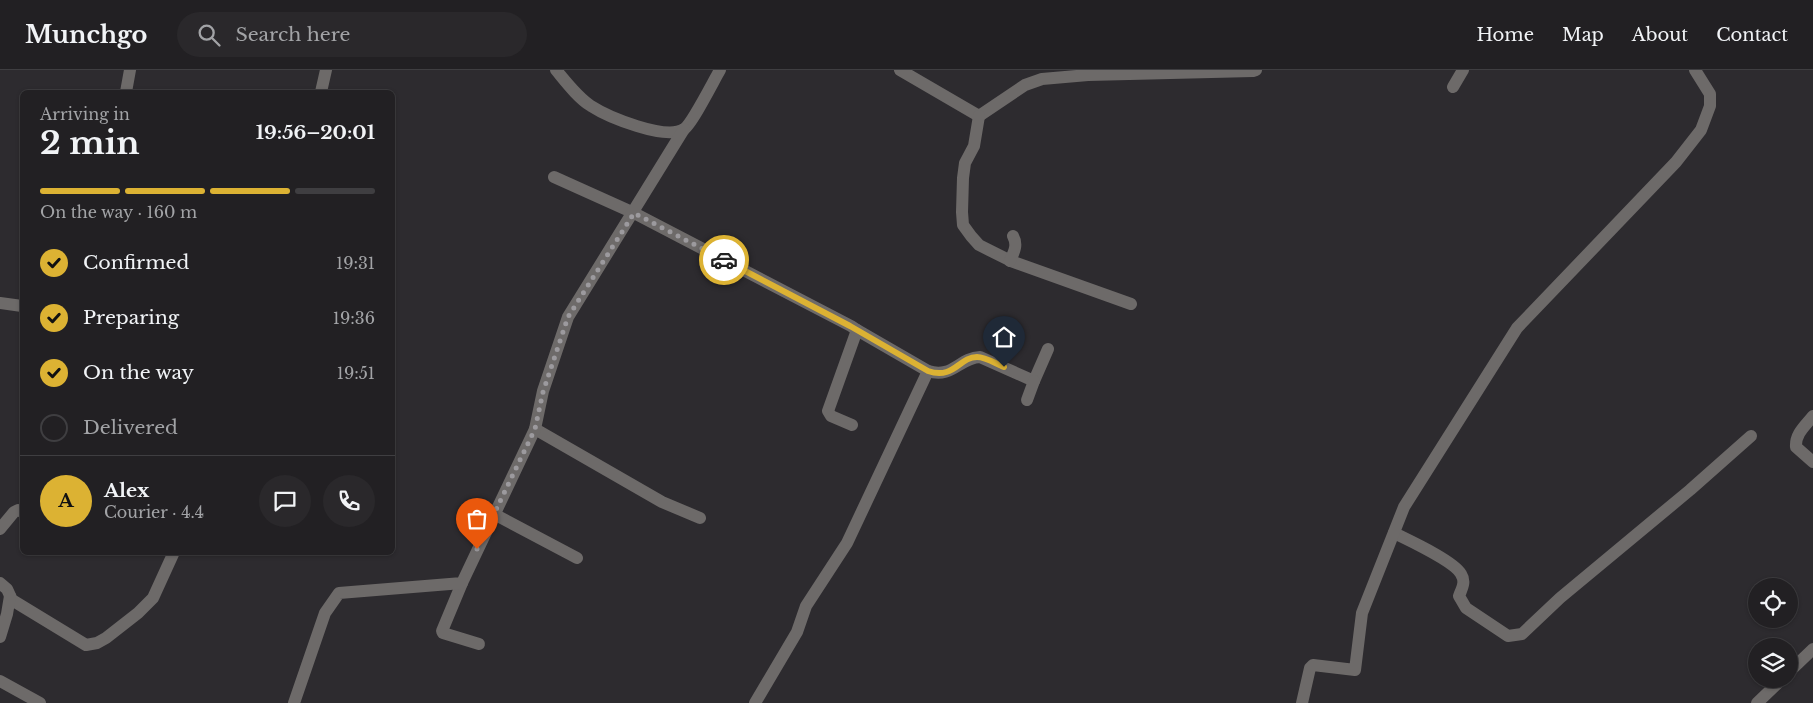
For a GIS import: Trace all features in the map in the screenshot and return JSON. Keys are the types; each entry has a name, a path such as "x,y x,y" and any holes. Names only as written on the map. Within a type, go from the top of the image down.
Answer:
{"street":[{"path":"126,90 130,70"},
{"path":"322,90 326,70"},
{"path":"556,70 589,105 617,119 668,133 684,129"},
{"path":"479,644 443,633 442,631 462,583 535,429 543,392 568,317 634,213 640,200 691,120 720,70"},
{"path":"900,70 979,116"},
{"path":"1131,304 1010,261 979,245 971,236 964,224 962,212 963,178 966,163 974,146 979,116 1025,85 1042,80 1088,74 1256,70"},
{"path":"1453,87 1463,70"},
{"path":"1302,703 1310,668 1313,666 1355,670 1362,613 1404,507 1517,328 1676,162 1701,130 1710,106 1710,94 1695,70"},
{"path":"554,177 634,213 850,326 928,371 936,374 943,373 980,357 1034,380"},
{"path":"1010,261 1016,248 1014,236"},
{"path":"0,303 20,306"},
{"path":"852,425 831,416 828,411 857,330"},
{"path":"1027,400 1048,349"},
{"path":"755,703 797,632 806,606 847,544 928,371"},
{"path":"1813,416 1795,440 1796,447 1813,462"},
{"path":"535,429 662,502 700,518"},
{"path":"1394,533 1432,552 1461,572 1464,584 1459,596 1466,608 1508,636 1522,634 1560,598 1690,490 1750,436"},
{"path":"0,529 14,512 20,511"},
{"path":"494,514 577,558"},
{"path":"0,583 7,590 12,600 86,645 97,643 138,613 152,598 173,555"},
{"path":"294,703 325,613 339,593 462,583"},
{"path":"0,637 10,596"},
{"path":"1798,663 1813,649"},
{"path":"0,681 40,703"},
{"path":"1757,703 1773,688"}],"way so far":[{"path":"477,549 537,424 543,392 568,317 634,213 724,260"}],"route":[{"path":"724,260 850,326 928,371 936,374 943,373 980,357 1004,367"}]}
